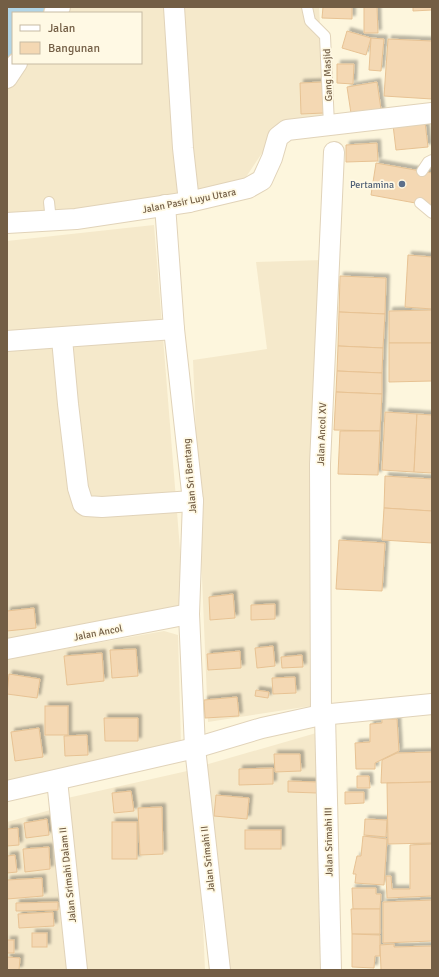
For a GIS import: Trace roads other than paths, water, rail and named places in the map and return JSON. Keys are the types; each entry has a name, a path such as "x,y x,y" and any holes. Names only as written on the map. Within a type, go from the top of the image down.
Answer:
{"street":[{"path":"174,7 183,148 189,202"},
{"path":"7,78 16,64"},
{"name":"Jalan Pasir Luyu Utara","path":"7,223 50,211 76,219 189,202 248,188 262,180 278,137 282,133 292,129 432,113"},
{"name":"Jalan Ancol XV","path":"323,715 320,464 334,152"},
{"name":"Jalan Sri Bentang","path":"165,205 174,329 193,501 189,614 195,748"},
{"path":"7,341 62,339 174,329"},
{"path":"62,339 70,427 78,488 83,504 86,506 102,507 193,501"},
{"name":"Jalan Ancol","path":"7,649 189,614"},
{"path":"7,791 195,748 262,728 323,715 432,704"},
{"name":"Jalan Srimahi III","path":"323,715 331,970"},
{"name":"Jalan Srimahi II","path":"195,748 220,970"},
{"name":"Jalan Srimahi Dalam II","path":"57,780 76,970"}],"lane":[{"name":"Gang Masjid","path":"307,7 310,21 325,36 329,125"},
{"path":"422,172 428,162 432,160"},
{"path":"420,203 432,213"}],"waterway":[{"path":"26,12 29,7"},
{"path":"7,41 12,33"}],"place":[{"name":"Pertamina","path":"402,184"}]}
